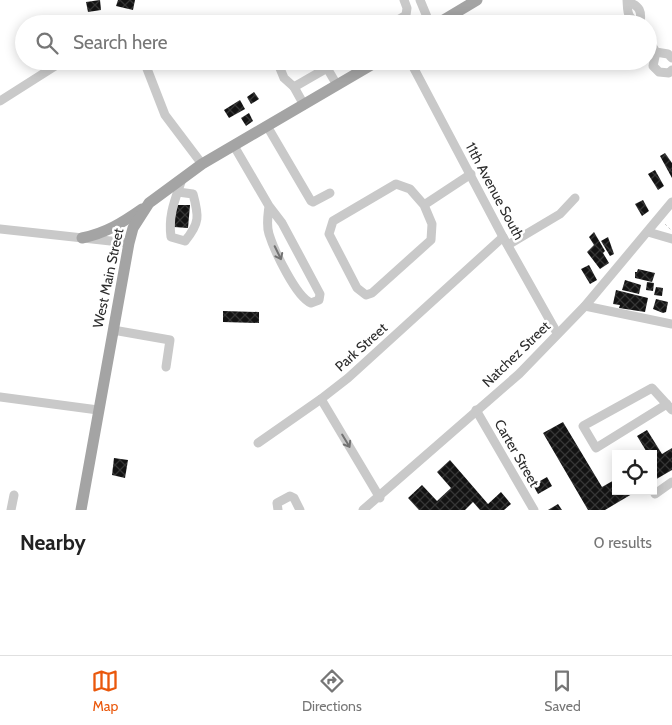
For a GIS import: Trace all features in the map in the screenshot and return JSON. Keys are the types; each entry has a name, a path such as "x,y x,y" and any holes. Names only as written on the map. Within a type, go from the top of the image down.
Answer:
{"main road":[{"path":"452,15 477,0"},
{"name":"West Main Street","path":"81,510 133,228 149,204 202,164 363,70"},
{"path":"82,238 101,234 119,226 149,204"}],"street":[{"path":"404,0 407,8 406,15"},
{"path":"420,0 426,15"},
{"path":"628,1 626,10 628,15"},
{"path":"657,52 668,54 672,58"},
{"path":"0,101 49,70"},
{"path":"148,70 165,115 202,164"},
{"path":"281,70 284,78 294,87 304,105"},
{"path":"294,87 324,70"},
{"path":"328,70 337,85"},
{"name":"11th Avenue South","path":"415,70 557,333"},
{"path":"657,70 669,73 672,70"},
{"path":"267,126 311,201 330,193"},
{"path":"234,146 269,206 282,223 320,294 319,300 311,304 305,301 294,285 269,234 269,206"},
{"path":"424,204 471,174"},
{"path":"178,192 193,194 198,215 194,231 185,241 171,237 169,221 182,179"},
{"path":"396,184 410,189 424,204 432,224 431,240 372,293 366,295 357,288 329,234 332,221 396,184"},
{"name":"Park Street","path":"258,443 321,399 506,241 560,214 575,198"},
{"name":"Natchez Street","path":"363,510 380,498 476,410 519,374 585,306 672,202"},
{"path":"0,229 129,243"},
{"path":"648,232 672,239"},
{"path":"585,306 671,321"},
{"path":"113,330 170,340 166,367"},
{"path":"652,388 669,407 596,448 582,426 652,388"},
{"path":"0,397 98,410"},
{"path":"321,399 380,498"},
{"name":"Carter Street","path":"476,410 534,510"},
{"path":"657,493 672,482"},
{"path":"11,510 14,495"},
{"path":"278,510 276,503 290,496 294,498 300,510"}],"path":[{"path":"668,218 664,224 672,230"}],"building":[{"path":"100,0 101,10 88,12 86,2"},
{"path":"118,0 135,0 133,10 116,6"},
{"path":"254,92 259,99 251,104 247,97"},
{"path":"240,100 245,109 229,118 224,110"},
{"path":"249,113 253,121 246,126 241,118"},
{"path":"665,153 672,163 672,178 660,156"},
{"path":"655,170 664,186 658,190 648,174"},
{"path":"643,200 649,211 642,216 635,204"},
{"path":"176,205 190,205 188,228 174,227"},
{"path":"594,232 605,251 603,253 609,263 600,269 587,252 594,245 589,237"},
{"path":"608,237 614,254 610,256 601,241"},
{"path":"589,265 597,280 590,284 581,269"},
{"path":"638,269 655,273 652,282 635,278 635,272"},
{"path":"625,280 641,285 639,294 622,290"},
{"path":"647,282 654,283 653,291 646,290"},
{"path":"656,287 663,288 662,296 654,295"},
{"path":"616,290 648,298 645,312 619,308 620,305 613,304"},
{"path":"656,299 668,302 666,312 663,313 653,309"},
{"path":"223,311 259,312 259,323 223,322"},
{"path":"563,422 602,487 612,481 612,495 630,495 605,510 588,510 543,433"},
{"path":"647,430 662,454 672,448 672,470 657,479 657,450 646,450 637,436"},
{"path":"114,458 128,460 125,478 112,475"},
{"path":"450,460 488,504 501,492 511,504 504,510 480,510 473,502 465,510 419,510 408,498 422,485 437,501 451,488 437,472"},
{"path":"547,477 552,486 538,494 533,485"},
{"path":"558,504 562,510 548,510"}]}
